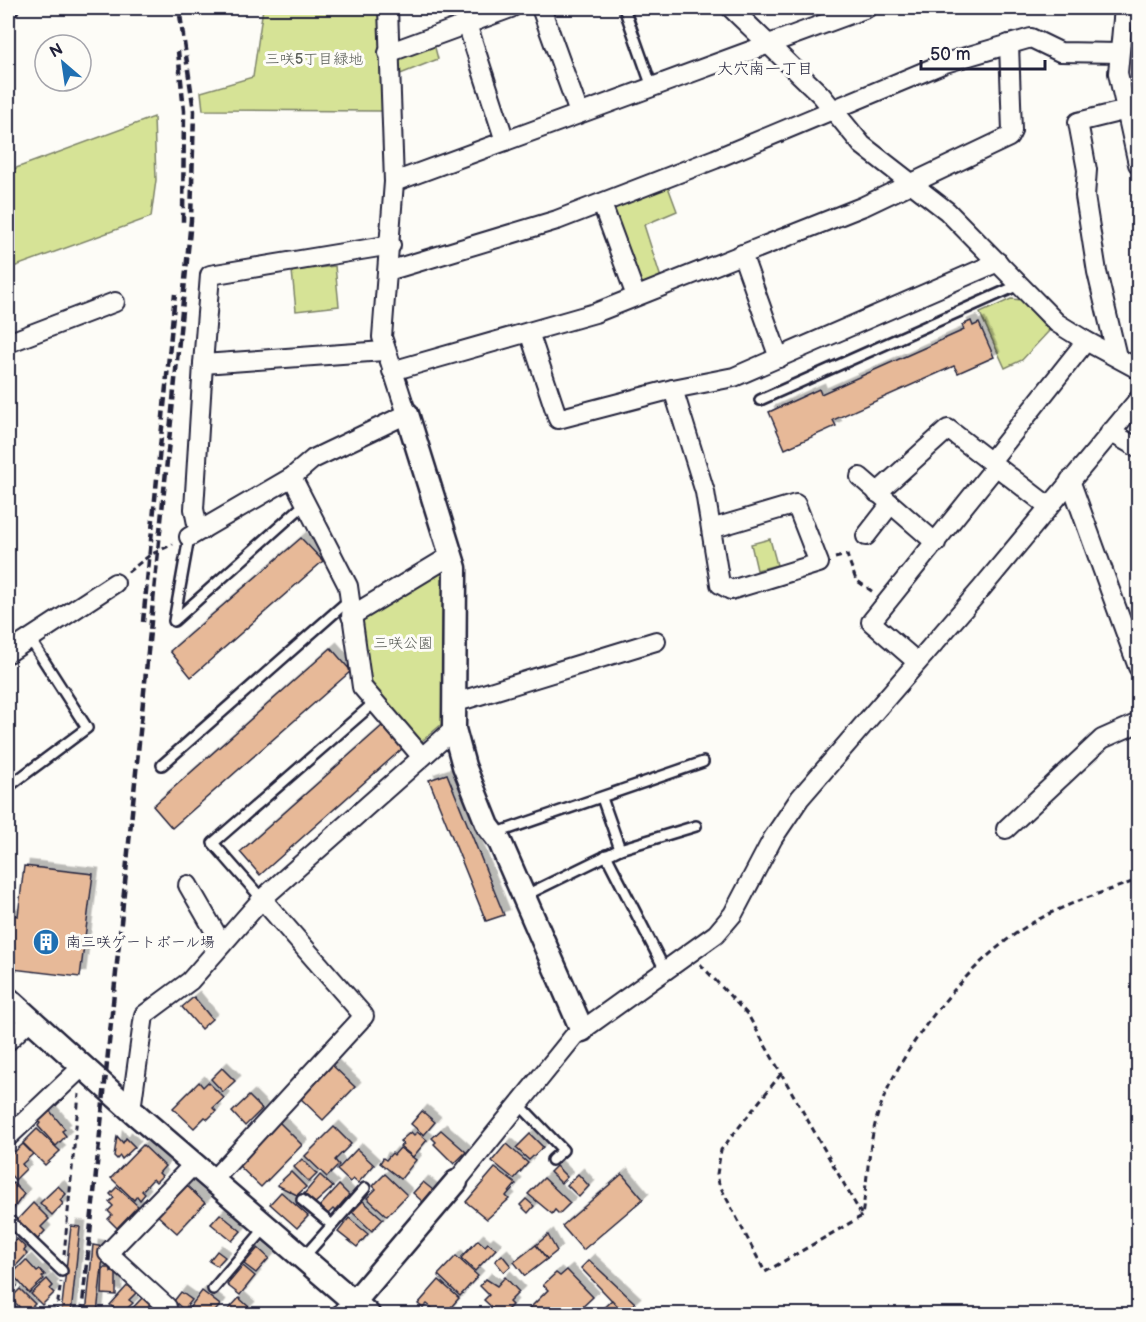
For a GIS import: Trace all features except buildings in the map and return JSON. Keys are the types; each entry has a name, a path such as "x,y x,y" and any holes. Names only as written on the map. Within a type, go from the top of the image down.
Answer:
{"street":[{"path":"389,8 388,52 394,182 391,245 382,338 384,351 407,414 455,568 454,729 464,766 488,826 501,842 582,1030"},
{"path":"388,52 511,8"},
{"path":"541,8 579,113"},
{"path":"731,8 770,43 862,145 947,211 1058,323 1138,369"},
{"path":"394,182 867,8"},
{"path":"1124,8 1118,73 1138,164"},
{"path":"467,24 505,141"},
{"path":"388,272 602,204 945,63 1031,38 1060,52 1119,53"},
{"path":"392,370 595,313 913,184 1009,137 1012,131 1009,44"},
{"path":"1117,357 1097,272 1085,196 1087,170 1078,122 1127,110"},
{"path":"602,204 636,296"},
{"path":"196,534 194,509 210,275 391,245"},
{"path":"742,254 779,358"},
{"path":"529,332 558,419 673,389 734,377 998,262"},
{"path":"8,343 115,302"},
{"path":"916,661 871,622 936,543 1086,341"},
{"path":"203,364 384,351"},
{"path":"673,389 705,492 711,529 720,584 731,590 819,563 796,504 711,529"},
{"path":"8,999 30,1019 81,1075 131,1110 195,1163 303,1258 356,1310 456,1182 582,1030 716,934 733,914 773,838 800,798 916,661 981,589 1138,400"},
{"path":"196,534 292,477 313,459 407,414"},
{"path":"866,536 884,499 948,429 1048,506"},
{"path":"1110,432 1138,447"},
{"path":"292,477 307,502 348,586 362,687 422,757"},
{"path":"860,477 936,543"},
{"path":"1070,480 1138,667"},
{"path":"350,608 452,555"},
{"path":"8,652 116,583"},
{"path":"454,703 656,641"},
{"path":"1006,829 1102,739 1138,723"},
{"path":"131,1110 144,1016 190,981 262,899 454,729"},
{"path":"188,885 222,944"},
{"path":"213,1180 364,1016 262,899"},
{"path":"8,1041 30,1019"},
{"path":"8,1137 81,1075"},
{"path":"167,1308 108,1253 195,1163"}],"lane":[{"path":"624,8 652,87"},
{"path":"760,400 1021,284"},
{"path":"196,534 174,621 307,502"},
{"path":"162,765 350,608"},
{"path":"8,787 87,728 30,639"},
{"path":"262,899 213,843 375,702"},
{"path":"494,834 703,762"},
{"path":"602,798 620,849"},
{"path":"523,897 620,849 696,826"},
{"path":"606,855 665,970"},
{"path":"519,1104 562,1150 552,1160"},
{"path":"303,1258 365,1188"},
{"path":"302,1200 332,1225"},
{"path":"8,1220 62,1271"},
{"path":"213,1289 267,1227"}],"path":[{"path":"116,583 150,555 196,534"},
{"path":"819,563 847,555 856,580 887,602"},
{"path":"862,1216 877,1117 900,1064 926,1024 989,953 1020,930 1075,902 1138,880"},
{"path":"691,954 748,1015 862,1216"},
{"path":"781,1074 721,1150 717,1174 765,1272 862,1216"},
{"path":"56,1314 81,1075"}],"shaded area":[{"path":"1129,8 1138,8 1138,72 1123,69"}],"green space":[{"name":"三咲5丁目緑地","path":"263,8 321,8 379,14 382,111 203,110 201,92 253,77"},
{"path":"433,40 438,59 398,75 396,60"},
{"path":"154,117 156,180 151,217 8,269 8,171"},
{"path":"667,184 677,211 644,225 661,278 644,285 636,283 612,206"},
{"path":"335,266 339,306 296,311 292,271"},
{"path":"1011,299 1023,300 1049,331 1022,360 1005,368 980,313"},
{"path":"770,539 777,565 757,570 751,544"},
{"name":"三咲公園","path":"437,571 443,574 442,724 422,741 416,739 369,687 356,619"}],"railway":[{"path":"82,1314 191,220 194,111 179,8"},
{"path":"178,51 184,111 183,222"},
{"path":"143,622 175,294"}],"place":[{"name":"南三咲ゲートボール場","path":"46,942"}],"district":[{"name":"大穴南一丁目","path":"765,69"}]}
